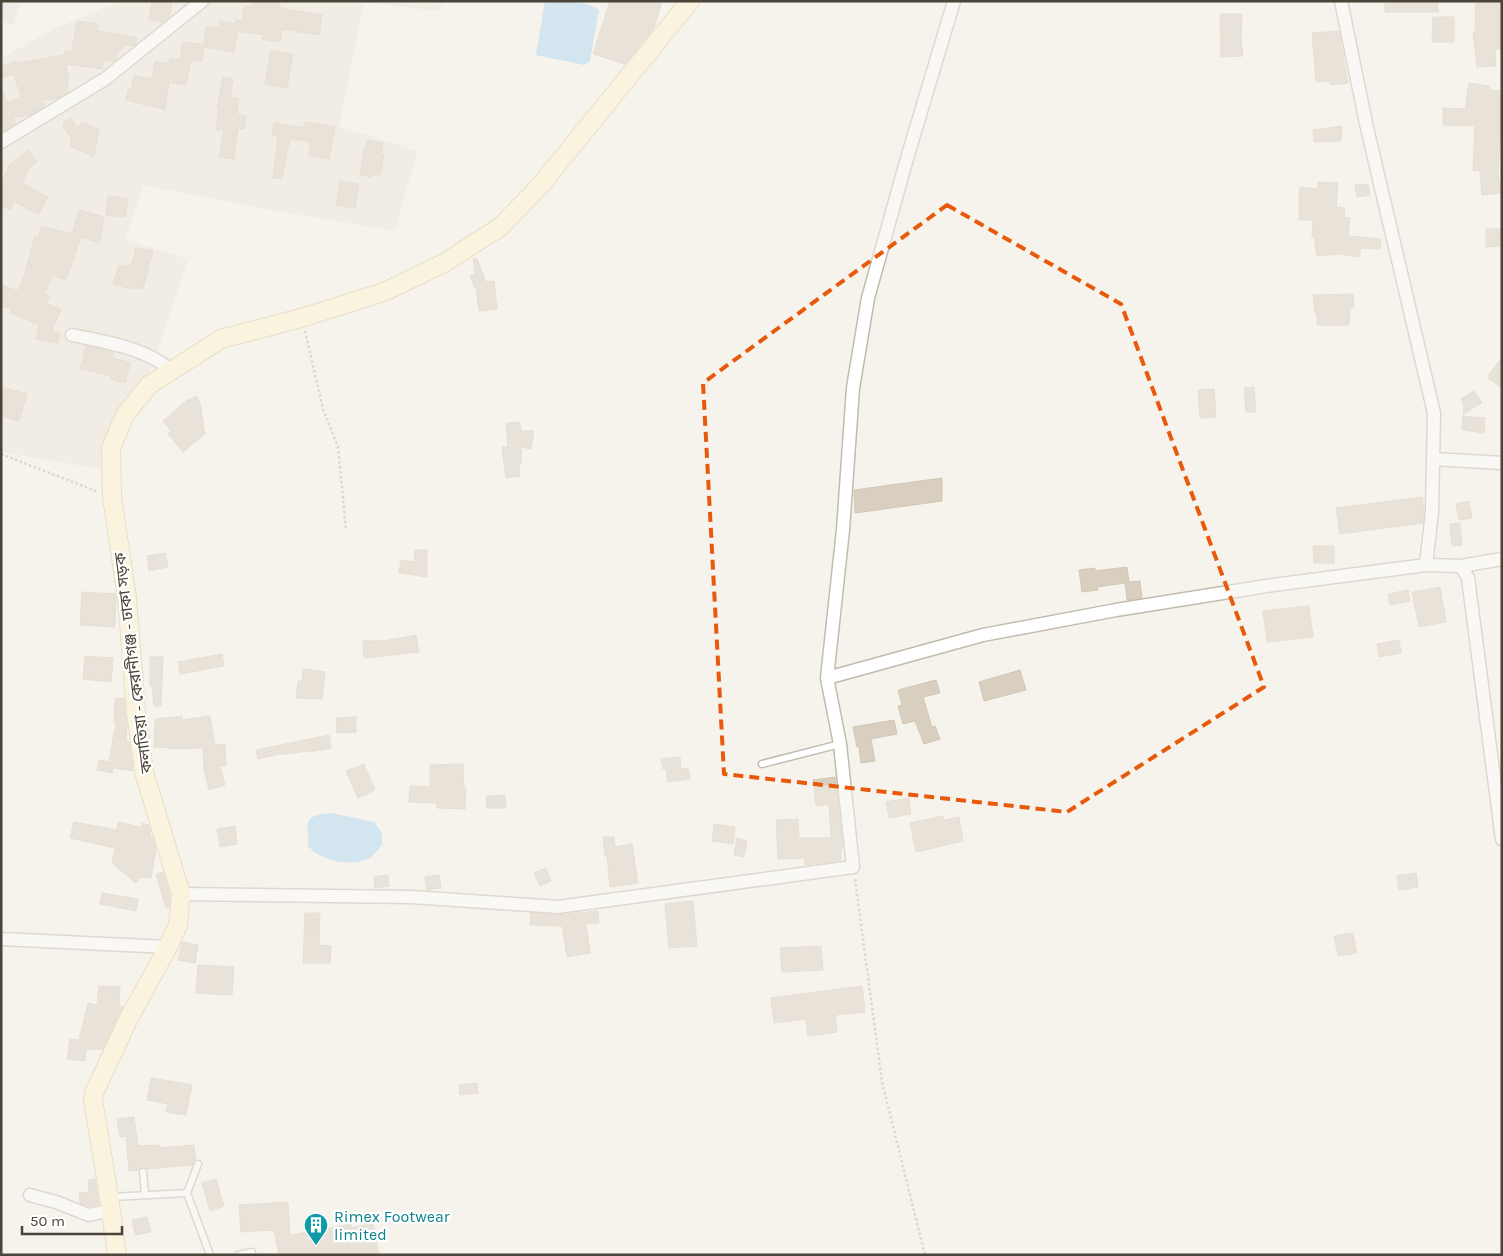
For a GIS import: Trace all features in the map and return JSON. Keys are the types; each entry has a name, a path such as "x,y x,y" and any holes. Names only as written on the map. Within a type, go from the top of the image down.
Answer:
{"main road":[{"name":"কলাতিয়া - কেরানীগঞ্জ - ঢাকা সড়ক","path":"117,1255 93,1100 94,1093 128,1018 168,947 178,925 181,894 144,772 136,712 127,598 112,497 111,448 125,415 149,385 221,339 301,318 384,292 444,263 500,227 539,187 690,1"}],"street":[{"path":"1,142 106,78 202,1"},
{"path":"181,894 412,897 558,907 854,867 840,744 827,678 843,530 853,388 868,298 954,1"},
{"path":"1341,1 1367,128 1434,413 1432,512 1426,565"},
{"path":"72,335 127,348 160,361 170,370"},
{"path":"1434,459 1502,463"},
{"path":"827,678 983,635 1116,610 1273,585 1426,565 1461,566 1502,559"},
{"path":"1461,566 1468,578 1502,839"},
{"path":"1,939 168,947"},
{"path":"30,1195 56,1202 89,1215 98,1214 110,1203"}],"lane":[{"path":"762,764 840,744"},
{"path":"198,1164 186,1193 210,1255"},
{"path":"143,1172 146,1194"},
{"path":"110,1203 146,1194 186,1193"},
{"path":"238,1255 252,1252"}],"path":[{"path":"301,318 323,409 338,446 346,529"},
{"path":"1,454 112,497"},
{"path":"854,867 882,1082 925,1255"}],"highlighted area":[{"path":"947,205 1121,304 1264,687 1067,812 724,774 703,383"}],"shaded area":[{"path":"1,1 21,1 13,25 1,21"},
{"path":"113,1 444,1 437,11 364,2 339,126 417,151 395,231 276,211 143,185 125,239 188,259 133,422 107,470 1,452 1,58 56,28 113,4"}],"water":[{"path":"545,1 587,4 599,10 590,61 584,65 536,55"},
{"path":"331,813 374,822 382,833 382,845 370,858 360,861 336,861 320,855 308,846 308,822 314,816"}],"building":[{"path":"152,1 172,1 170,16 163,22 149,19"},
{"path":"254,1 280,1 279,7 283,9 322,15 319,35 282,29 280,42 262,39 263,35 238,31 234,52 204,47 202,62 191,60 186,85 169,82 165,110 126,100 128,89 131,90 134,75 152,79 155,61 169,64 170,59 180,60 183,42 204,45 206,27 219,27 220,21 235,24 236,20 242,21 244,6 253,7"},
{"path":"610,1 662,1 654,28 625,64 593,54"},
{"path":"1385,1 1438,1 1438,12 1385,12"},
{"path":"1476,1 1502,1 1502,49 1495,49 1496,66 1477,67 1473,32 1475,32"},
{"path":"1220,14 1242,14 1241,41 1243,56 1221,57"},
{"path":"1433,17 1454,17 1454,42 1432,42"},
{"path":"77,21 98,24 97,31 136,37 136,44 133,46 123,45 122,50 118,49 116,60 113,62 103,60 102,69 66,64 69,82 67,83 68,92 56,99 38,100 45,103 45,106 31,115 13,117 16,124 4,131 1,124 1,89 7,102 21,97 14,74 1,78 1,67 18,61 19,63 65,55 65,51 72,51"},
{"path":"1339,31 1348,83 1331,85 1330,81 1316,82 1312,33"},
{"path":"271,50 293,54 287,88 265,84"},
{"path":"223,77 233,79 230,97 239,99 237,114 246,116 244,129 238,128 234,159 219,157 224,130 216,129 219,108 217,108"},
{"path":"1469,83 1490,86 1489,90 1502,91 1502,140 1500,140 1498,175 1501,193 1482,195 1480,171 1473,170 1475,126 1443,125 1443,108 1465,109"},
{"path":"70,118 78,128 82,122 99,130 94,157 70,146 72,139 63,127 63,123"},
{"path":"305,122 335,127 329,159 309,155 311,142 290,138 282,179 273,178 278,136 272,135 274,123 304,128"},
{"path":"1342,126 1341,141 1314,142 1313,130"},
{"path":"367,140 383,143 381,154 384,155 380,175 371,174 371,177 360,175"},
{"path":"28,150 37,162 28,169 22,183 48,197 38,215 14,201 11,210 1,206 1,186 9,165"},
{"path":"340,181 359,184 355,208 336,205"},
{"path":"1318,182 1338,183 1336,207 1345,208 1344,217 1350,218 1348,236 1381,239 1380,249 1361,248 1359,257 1339,254 1317,256 1314,237 1312,237 1313,220 1299,220 1299,197 1300,187 1317,189"},
{"path":"1368,184 1370,195 1357,197 1355,185"},
{"path":"108,196 128,199 125,217 106,215"},
{"path":"79,210 104,217 99,243 81,237 66,280 53,275 44,293 50,296 46,303 61,309 52,331 60,333 58,343 36,339 39,325 10,313 11,309 1,306 1,285 18,291 35,236 38,237 41,226 72,234"},
{"path":"1486,229 1502,229 1502,246 1486,247"},
{"path":"136,248 153,251 143,289 134,287 133,289 113,284 119,265 129,267 132,264"},
{"path":"477,258 486,282 494,281 497,309 479,311 476,287 470,276 475,274 473,259"},
{"path":"1353,294 1354,308 1350,308 1349,325 1317,325 1313,295"},
{"path":"86,346 114,353 113,358 130,363 125,383 111,379 112,376 80,369"},
{"path":"1502,358 1502,388 1489,379 1489,374"},
{"path":"1,387 27,394 19,421 1,416"},
{"path":"1254,387 1256,412 1246,412 1244,388"},
{"path":"1214,389 1216,417 1200,418 1198,390"},
{"path":"1474,391 1482,403 1463,414 1464,405 1461,399"},
{"path":"196,396 200,403 205,434 183,452 168,434 171,431 163,421 186,401"},
{"path":"1463,416 1485,418 1484,433 1462,430"},
{"path":"520,422 521,431 534,431 531,449 521,447 520,476 506,478 502,447 508,447 506,423"},
{"path":"942,478 942,501 855,513 854,490"},
{"path":"1422,497 1424,509 1423,523 1340,534 1336,508"},
{"path":"1469,501 1472,518 1459,520 1456,504"},
{"path":"1460,523 1462,545 1452,546 1450,524"},
{"path":"1313,546 1334,546 1334,563 1314,563"},
{"path":"415,550 427,550 427,577 399,573 401,560 414,562"},
{"path":"165,553 168,567 149,571 147,556"},
{"path":"1127,567 1129,582 1140,581 1142,598 1127,600 1125,583 1097,587 1098,590 1082,592 1079,570 1095,568 1095,571"},
{"path":"1440,587 1446,622 1419,627 1412,592"},
{"path":"1408,590 1410,601 1390,605 1388,594"},
{"path":"82,592 116,594 115,627 80,625"},
{"path":"1309,606 1313,637 1267,642 1263,611"},
{"path":"416,635 419,652 364,658 363,641 383,641"},
{"path":"1399,640 1401,653 1379,657 1377,644"},
{"path":"222,654 224,666 180,674 178,662"},
{"path":"85,656 113,658 111,682 83,679"},
{"path":"150,657 163,657 161,706 154,706 152,686 150,686"},
{"path":"303,669 325,672 322,699 296,698 298,681 302,681"},
{"path":"1020,670 1026,690 984,701 979,682"},
{"path":"936,680 940,693 923,697 932,727 935,726 940,739 924,744 915,721 903,724 898,706 902,705 898,690"},
{"path":"115,698 124,698 127,725 126,742 129,742 133,771 113,768 112,773 97,770 99,760 109,762 116,722 114,722"},
{"path":"182,716 182,720 210,716 215,745 225,744 226,766 220,766 225,785 209,790 204,769 203,748 170,749 154,747 155,719"},
{"path":"356,717 356,732 337,733 336,718"},
{"path":"894,720 897,734 871,739 875,761 861,763 859,747 857,747 853,727"},
{"path":"329,735 331,748 258,759 256,750"},
{"path":"680,757 681,769 688,768 690,779 668,782 666,769 663,769 661,759"},
{"path":"364,764 375,790 358,798 346,771"},
{"path":"463,764 464,788 466,788 465,809 437,808 437,803 409,802 410,786 430,787 430,765"},
{"path":"835,777 843,848 841,848 841,860 805,865 805,858 778,859 776,820 798,819 799,838 831,838 829,804 816,806 813,780"},
{"path":"505,795 506,808 487,808 486,796"},
{"path":"909,798 911,814 889,818 886,802"},
{"path":"943,816 944,820 959,817 963,841 916,852 910,823"},
{"path":"74,822 117,830 118,822 141,827 142,823 149,825 150,836 153,837 156,849 151,878 141,877 136,883 112,863 115,848 70,838"},
{"path":"714,824 735,827 733,844 712,841"},
{"path":"235,826 237,844 220,847 217,829"},
{"path":"603,837 614,837 615,847 632,844 638,883 610,887"},
{"path":"737,838 747,841 744,857 734,855"},
{"path":"546,868 551,881 540,886 534,873"},
{"path":"163,872 170,895 169,907 166,908 156,874"},
{"path":"1416,873 1418,887 1399,890 1397,876"},
{"path":"388,875 389,886 375,888 374,877"},
{"path":"439,875 441,888 427,890 425,877"},
{"path":"102,893 138,899 136,911 100,904"},
{"path":"693,901 697,946 669,948 665,904"},
{"path":"598,911 599,923 586,924 590,953 567,957 562,926 530,925 531,913 558,915"},
{"path":"305,913 320,913 319,945 331,946 330,963 303,963"},
{"path":"1353,933 1357,953 1338,956 1334,936"},
{"path":"182,942 198,945 195,963 178,960"},
{"path":"821,946 823,970 782,972 780,948"},
{"path":"198,965 234,967 232,995 196,993"},
{"path":"99,986 120,987 119,1006 123,1007 103,1049 86,1049 85,1061 67,1059 70,1039 79,1040 88,1003 97,1005"},
{"path":"862,986 865,1012 835,1015 837,1032 808,1036 806,1019 774,1023 771,998"},
{"path":"151,1078 192,1085 186,1115 166,1112 168,1104 147,1100"},
{"path":"477,1083 478,1093 460,1095 459,1085"},
{"path":"134,1117 138,1146 160,1145 160,1148 194,1145 196,1160 192,1165 147,1169 143,1167 139,1170 129,1171 126,1136 120,1137 117,1119"},
{"path":"95,1179 99,1204 91,1206 80,1203 79,1193 89,1192 88,1180"},
{"path":"216,1179 224,1206 210,1211 202,1183"},
{"path":"288,1202 290,1235 351,1224 351,1228 373,1223 379,1255 279,1255 274,1230 241,1232 239,1205"},
{"path":"147,1217 151,1232 135,1235 132,1220"}],"place":[{"name":"Rimex Footwear limited","path":"316,1246"}]}
